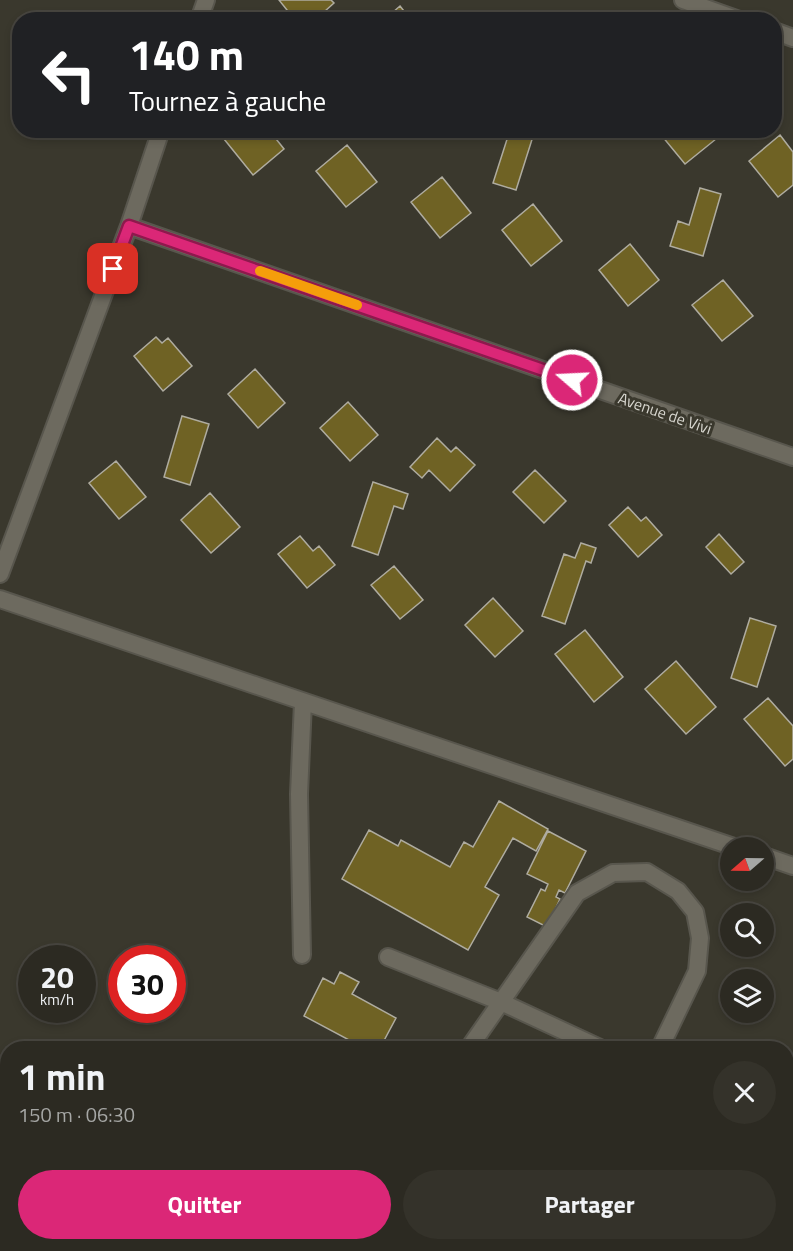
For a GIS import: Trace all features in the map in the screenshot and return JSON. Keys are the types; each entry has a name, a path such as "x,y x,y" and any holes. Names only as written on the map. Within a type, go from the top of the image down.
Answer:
{"street":[{"path":"683,0 717,12"},
{"path":"0,574 129,226 158,138"},
{"name":"Avenue de Vivi","path":"129,226 793,457"},
{"path":"0,599 720,842"},
{"path":"302,955 299,794 303,702"},
{"path":"774,859 793,866"},
{"path":"474,1041 577,893 613,873 647,872 678,891 695,912 700,938 697,971 663,1041"},
{"path":"388,957 501,1002 585,1041"}],"building":[{"path":"279,0 331,0 334,3 324,12 289,12"},
{"path":"400,6 405,12 393,12"},
{"path":"275,138 284,149 253,175 224,139"},
{"path":"507,138 532,138 516,190 493,183"},
{"path":"664,138 715,138 716,139 685,164"},
{"path":"776,138 782,138 793,152 793,185 778,197 749,161"},
{"path":"347,145 377,182 346,207 316,171"},
{"path":"442,177 471,213 440,238 411,202"},
{"path":"700,188 721,194 703,256 670,246 678,221 689,225"},
{"path":"533,204 562,241 531,266 502,230"},
{"path":"630,244 659,280 628,306 599,270"},
{"path":"723,280 753,316 722,341 692,305"},
{"path":"156,337 162,343 168,338 192,366 163,391 134,356"},
{"path":"255,369 285,403 258,428 228,394"},
{"path":"348,402 378,435 350,461 320,428"},
{"path":"182,416 209,424 190,485 164,477"},
{"path":"437,438 451,452 456,447 475,465 450,491 429,470 422,478 410,467"},
{"path":"116,461 146,497 119,519 89,483"},
{"path":"535,470 566,501 544,523 513,492"},
{"path":"373,482 408,494 403,509 394,506 378,555 352,546"},
{"path":"210,493 240,527 211,553 181,520"},
{"path":"628,507 641,521 646,517 662,535 638,557 609,525"},
{"path":"719,534 744,562 731,574 706,547"},
{"path":"300,536 313,551 319,546 335,565 307,588 278,554"},
{"path":"581,543 596,548 591,563 586,561 565,624 542,616 564,554 575,558"},
{"path":"394,566 423,600 400,619 371,585"},
{"path":"493,598 523,631 495,657 465,625"},
{"path":"750,618 776,626 757,687 731,678"},
{"path":"585,630 623,677 594,702 555,654"},
{"path":"676,661 716,707 686,734 645,689"},
{"path":"768,698 793,726 793,759 785,766 744,719"},
{"path":"499,801 548,829 536,851 513,838 485,887 499,895 468,950 342,879 369,830 398,846 401,840 450,867 464,842 473,847"},
{"path":"548,831 586,851 565,893 559,890 556,897 560,899 547,927 527,917 541,889 545,891 548,884 527,874"},
{"path":"340,972 359,982 352,994 396,1018 384,1041 351,1041 304,1016 323,978 334,984"}],"slow traffic":[{"path":"260,271 357,305"}],"route":[{"path":"113,269 129,226 572,380"}]}
